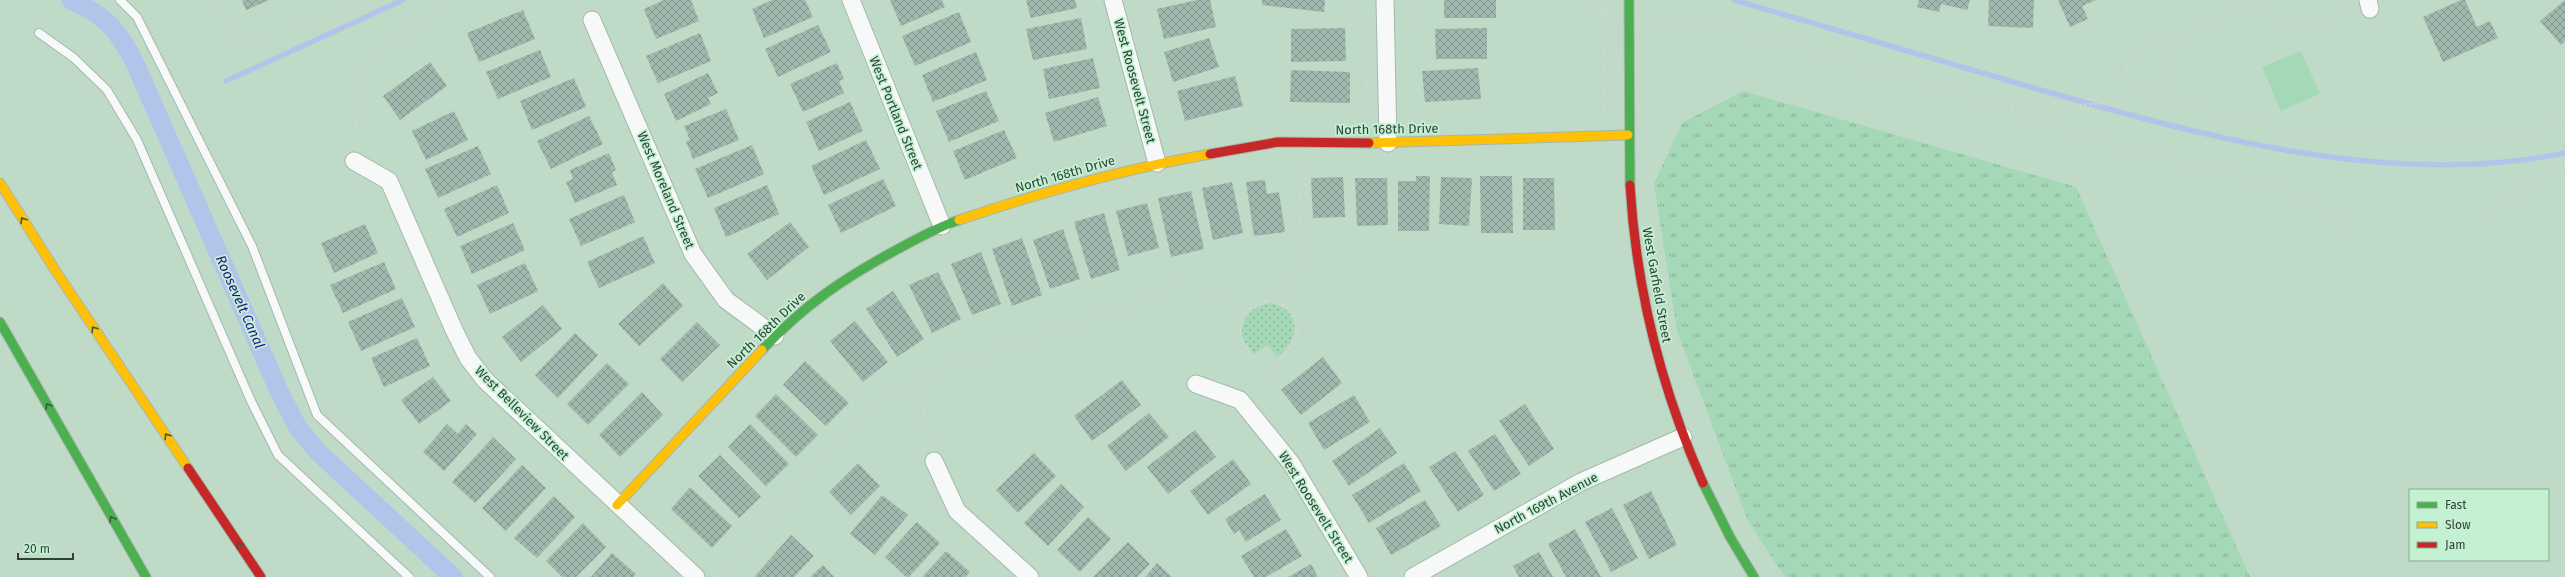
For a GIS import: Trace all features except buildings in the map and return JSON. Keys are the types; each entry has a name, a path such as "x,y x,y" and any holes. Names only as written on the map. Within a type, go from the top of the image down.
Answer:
{"main road":[{"name":"West Garfield Street","path":"1629,0 1628,135 1633,223 1646,308 1662,377 1683,437 1726,529 1754,577"},
{"name":"North 168th Drive","path":"617,505 775,336 812,302 851,274 942,226 1046,191 1157,163 1278,142 1388,143 1628,135"},
{"path":"0,183 57,273 261,577"},
{"path":"0,322 146,577"}],"street":[{"name":"West Portland Street","path":"851,0 942,226"},
{"name":"West Roosevelt Street","path":"1113,0 1157,163"},
{"path":"1385,0 1388,143"},
{"name":"West Moreland Street","path":"592,20 693,254 726,300 775,336"},
{"name":"West Belleview Street","path":"354,161 389,181 468,358 485,380 617,505 696,577"},
{"name":"West Roosevelt Street","path":"1196,384 1240,400 1291,462 1359,577"},
{"name":"North 169th Avenue","path":"1413,577 1581,482 1683,437"},
{"path":"934,461 957,511 1030,577"}],"lane":[{"path":"120,0 140,24 252,246 317,415 490,577"},
{"path":"39,34 74,58 107,90 137,140 251,401 278,455 409,577"}],"path":[{"path":"216,0 237,44 301,25 335,19 377,0"},
{"path":"357,127 351,80 358,65 451,0"},
{"path":"1136,0 1163,110"},
{"path":"1348,0 1365,33 1366,44 1368,117 1358,124 1353,123"},
{"path":"1404,48 1404,41 1423,7 1424,0"},
{"path":"1578,0 1628,17 1679,20 1729,31 1781,38 2012,109 2125,146 2291,190 2358,232"},
{"path":"2166,50 2192,29 2220,16 2240,12 2267,13 2317,20 2369,5"},
{"path":"1604,120 1605,10"},
{"path":"2138,93 2126,76 2128,58 2135,51 2151,45 2166,50 2172,58 2176,68 2169,86 2160,94 2151,96"},
{"path":"2012,109 2018,103 2042,100 2073,106 2102,103 2131,91 2276,129 2382,141 2435,142 2485,138 2527,133 2551,125 2565,125"},
{"path":"920,121 948,185 949,196"},
{"path":"1166,130 1180,138 1220,130"},
{"path":"1283,305 1295,282 1302,259 1298,142"},
{"path":"2486,219 2511,199 2554,170 2565,165"},
{"path":"713,577 872,408 893,392 930,370 955,360 1029,343 1171,287 1188,286 1204,288 1221,296 1245,313"},
{"path":"1267,301 1283,305 1296,322 1298,336 1289,351 1265,372 1241,339 1241,323 1245,313 1257,304 1267,301"},
{"path":"789,322 872,408"},
{"path":"913,381 926,415 934,461"}],"green space":[{"path":"2301,51 2320,94 2281,111 2262,67"},
{"path":"1743,91 2076,187 2250,577 1785,577 1748,521 1677,331 1654,184 1682,123"},
{"path":"1272,303 1282,307 1289,313 1293,320 1293,335 1290,343 1278,357 1267,345 1254,355 1242,338 1243,324 1253,310"}],"waterway":[{"name":"Roosevelt Canal","path":"71,0 93,12 109,24 134,61 279,391 297,426 317,451 453,577"},
{"path":"226,81 403,0"},
{"path":"1734,0 2098,106 2230,139 2297,152 2365,161 2432,165 2499,163 2565,153"}],"traffic: fast":[{"path":"1629,0 1630,185"},
{"path":"762,350 793,319 842,282 913,241 936,229 959,220"},
{"path":"0,322 146,577"},
{"path":"1703,483 1730,537 1754,577"}],"traffic: slow":[{"path":"1369,143 1628,135"},
{"path":"959,220 1083,182 1210,154"},
{"path":"0,183 57,273 188,468"},
{"path":"617,505 762,350"}],"traffic: jam":[{"path":"1210,154 1278,142 1369,143"},
{"path":"1630,185 1638,262 1653,337 1675,411 1703,483"},
{"path":"188,468 261,577"}]}
